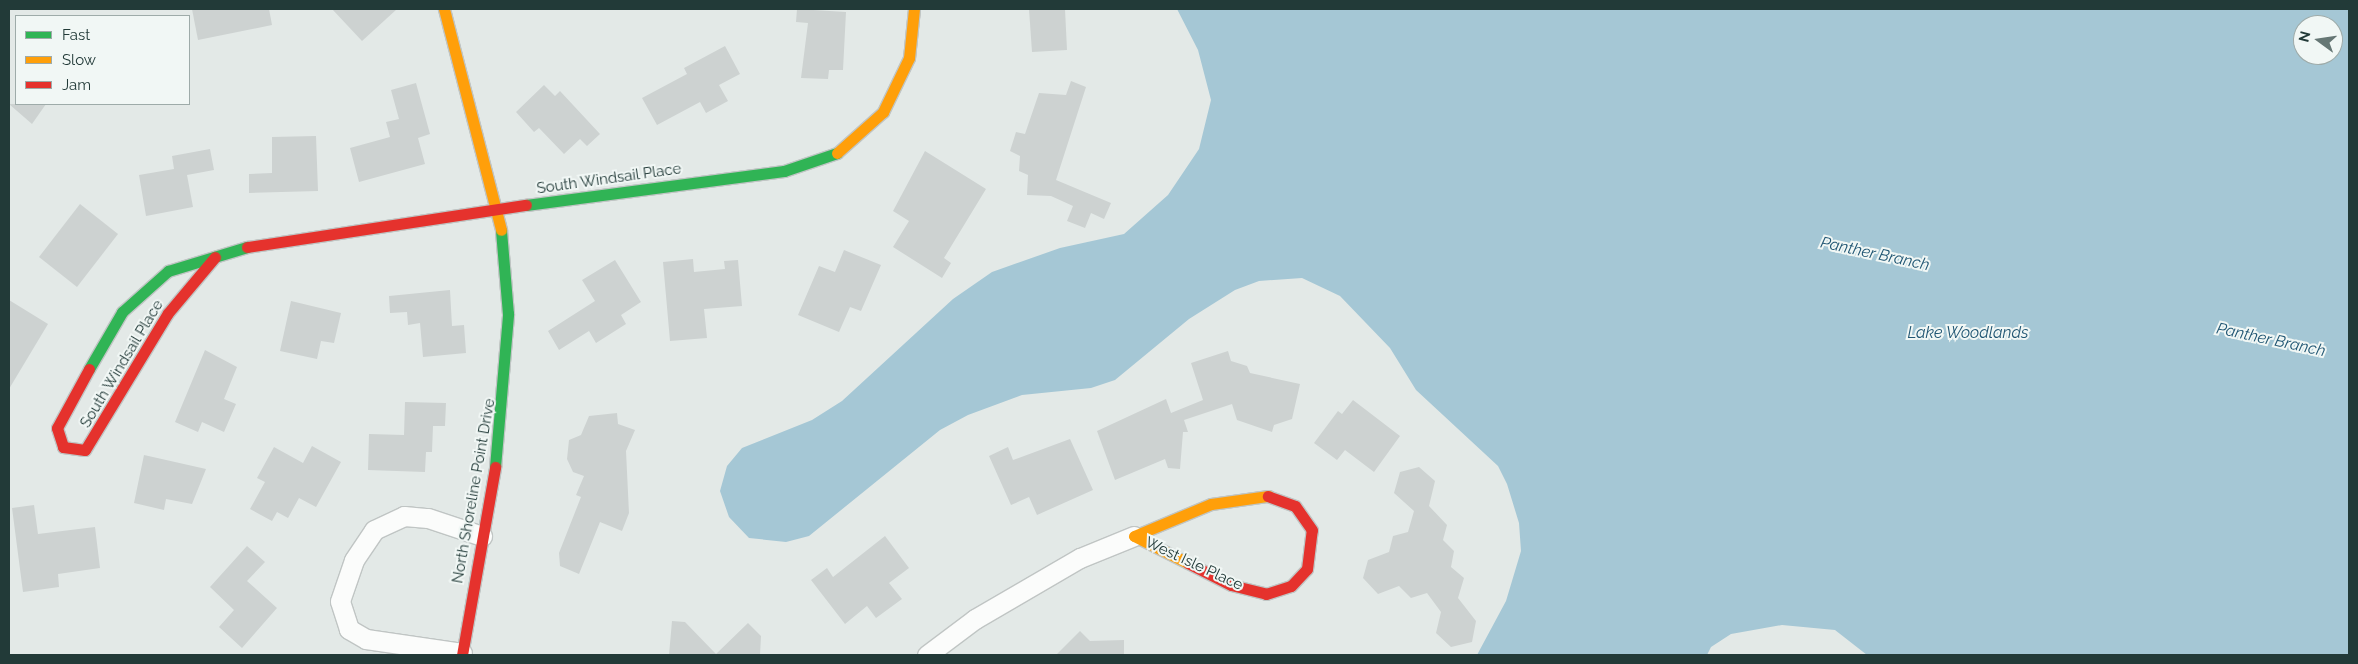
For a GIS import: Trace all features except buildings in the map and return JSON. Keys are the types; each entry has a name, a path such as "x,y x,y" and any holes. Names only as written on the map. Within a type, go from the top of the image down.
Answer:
{"street":[{"name":"North Shoreline Point Drive","path":"444,9 500,209 508,314 506,396 462,654"},
{"name":"South Windsail Place","path":"215,257 168,312 98,435 85,450 63,447 56,428 122,312 168,272 268,240 784,171 845,149 871,126 897,88 909,58 914,9"},
{"name":"West Isle Place","path":"927,655 975,619 1080,558 1211,504 1268,496 1296,506 1312,530 1307,569 1291,586 1266,594 1231,585 1134,536"},
{"path":"462,654 366,639 349,630 340,601 351,567 374,530 404,516 428,518 482,536"}],"water":[{"name":"Lake Woodlands","path":"1177,9 2349,9 2349,655 1867,655 1835,630 1782,625 1731,634 1711,647 1707,655 1477,655 1506,601 1521,551 1519,523 1507,484 1498,466 1416,390 1390,348 1340,296 1302,278 1259,281 1235,290 1189,319 1115,380 1091,388 1022,395 968,415 940,430 809,536 786,542 749,538 729,517 720,491 727,466 742,448 812,420 842,401 953,299 992,272 1060,248 1124,234 1168,195 1199,149 1211,100 1198,50"}],"traffic: fast":[{"path":"526,205 784,171 837,153"},
{"path":"495,467 508,314 501,230"},
{"path":"89,369 122,312 168,271 247,247"}],"traffic: slow":[{"path":"444,9 501,230"},
{"path":"837,153 883,112 909,58 914,9"},
{"path":"1188,563 1134,536 1211,504 1268,496"}],"traffic: jam":[{"path":"247,247 526,205"},
{"path":"89,369 57,428 63,447 85,450 168,313 215,257"},
{"path":"462,655 495,467"},
{"path":"1188,563 1231,585 1266,594 1291,586 1307,569 1312,530 1295,506 1268,496"}],"water label":[{"name":"Panther Branch","path":"1875,254"},
{"name":"Panther Branch","path":"2271,340"}]}
